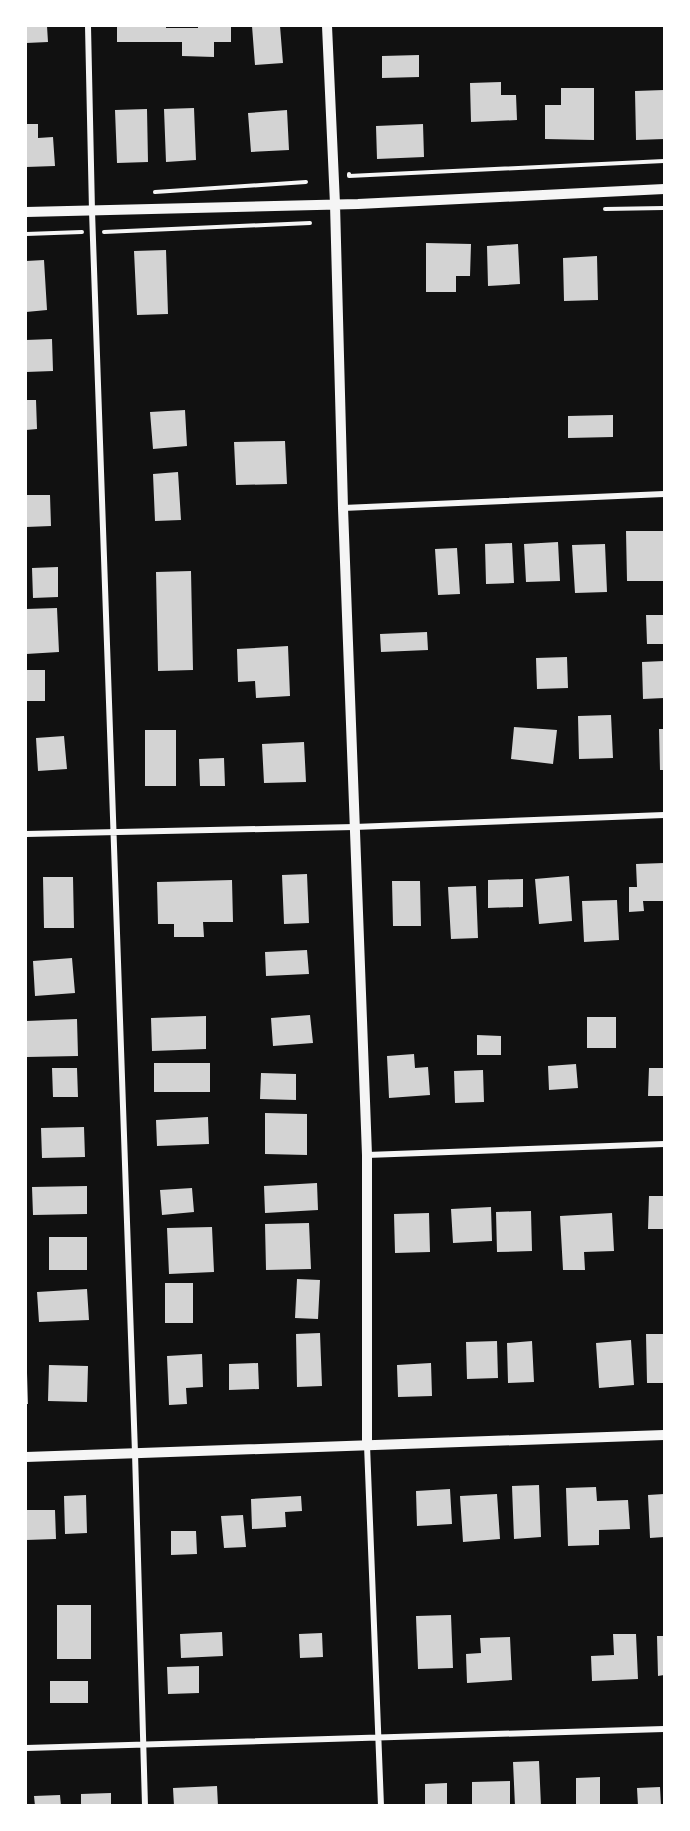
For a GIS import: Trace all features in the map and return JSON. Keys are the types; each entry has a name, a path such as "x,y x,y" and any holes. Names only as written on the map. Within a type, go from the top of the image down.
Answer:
{"street":[{"path":"88,26 92,211 145,1806"},
{"path":"327,26 367,1155 367,1445 381,1806"},
{"path":"26,212 335,204 664,189"},
{"path":"343,508 664,494"},
{"path":"26,834 664,815"},
{"path":"367,1155 664,1144"},
{"path":"26,1457 664,1435"},
{"path":"26,1748 664,1729"}],"path":[{"path":"349,164 350,176 664,161"},
{"path":"152,192 306,182"},
{"path":"595,210 664,208"},
{"path":"26,234 310,223"}],"building":[{"path":"26,26 47,26 48,42 26,43"},
{"path":"117,26 198,28 198,26 231,26 231,42 214,42 214,57 182,56 182,42 117,42"},
{"path":"252,26 280,26 283,63 255,65"},
{"path":"419,55 419,77 382,78 382,56"},
{"path":"501,82 501,95 516,95 517,120 471,122 470,83"},
{"path":"561,88 594,88 594,140 545,139 545,105 561,105"},
{"path":"664,90 664,139 636,140 635,91"},
{"path":"194,108 196,160 166,162 164,109"},
{"path":"147,109 148,162 117,163 115,110"},
{"path":"287,110 289,150 251,152 248,113"},
{"path":"26,124 38,124 38,138 53,137 55,166 26,167"},
{"path":"423,124 424,157 377,159 376,126"},
{"path":"426,243 471,244 470,276 456,276 456,292 426,292"},
{"path":"518,244 520,284 488,286 487,246"},
{"path":"166,250 168,314 137,315 134,251"},
{"path":"597,256 598,300 564,301 563,258"},
{"path":"44,260 47,310 26,312 26,261"},
{"path":"52,339 53,371 26,372 26,340"},
{"path":"26,400 36,400 37,429 26,430"},
{"path":"185,410 187,446 153,449 150,412"},
{"path":"613,415 613,437 568,438 568,416"},
{"path":"285,441 287,484 236,485 234,442"},
{"path":"178,472 181,520 155,521 153,474"},
{"path":"26,495 50,495 51,526 26,527"},
{"path":"626,531 664,531 664,581 627,581"},
{"path":"558,542 560,581 526,582 524,544"},
{"path":"512,543 514,583 486,584 485,544"},
{"path":"605,544 607,592 575,593 572,545"},
{"path":"457,548 460,594 438,595 435,549"},
{"path":"58,567 58,597 33,598 32,568"},
{"path":"191,571 193,670 158,671 156,572"},
{"path":"57,608 59,652 26,654 26,609"},
{"path":"646,615 664,615 664,644 647,644"},
{"path":"427,632 428,650 381,652 380,634"},
{"path":"288,646 290,696 256,698 255,681 238,682 237,649"},
{"path":"567,657 568,688 537,689 536,658"},
{"path":"664,661 664,698 643,699 642,662"},
{"path":"26,670 45,670 45,701 26,701"},
{"path":"611,715 613,758 579,759 578,716"},
{"path":"514,727 557,730 553,764 511,759"},
{"path":"659,729 664,729 664,770 660,770"},
{"path":"145,730 176,730 176,786 145,786"},
{"path":"64,736 67,769 38,771 36,738"},
{"path":"304,742 306,782 264,783 262,744"},
{"path":"224,758 225,786 200,786 199,759"},
{"path":"664,863 664,901 643,901 644,911 629,912 629,887 637,887 636,864"},
{"path":"307,874 309,923 284,924 282,875"},
{"path":"569,876 572,921 539,924 535,879"},
{"path":"43,877 73,877 74,928 44,928"},
{"path":"523,879 523,907 488,908 488,880"},
{"path":"232,880 233,922 203,922 204,937 174,937 174,924 158,924 157,882"},
{"path":"392,881 420,881 421,926 393,926"},
{"path":"476,886 478,938 451,939 448,887"},
{"path":"617,900 619,940 584,942 582,901"},
{"path":"307,950 309,974 266,976 265,952"},
{"path":"72,958 75,993 35,996 33,961"},
{"path":"310,1015 313,1043 273,1046 271,1018"},
{"path":"206,1016 206,1049 152,1051 151,1018"},
{"path":"587,1017 616,1017 616,1048 587,1048"},
{"path":"77,1019 78,1056 27,1057 26,1021"},
{"path":"477,1035 501,1036 501,1055 477,1055"},
{"path":"414,1054 415,1068 428,1067 430,1095 389,1098 387,1056"},
{"path":"154,1063 210,1063 210,1092 154,1092"},
{"path":"576,1064 578,1088 549,1090 548,1066"},
{"path":"52,1068 77,1068 78,1097 53,1097"},
{"path":"649,1068 664,1068 664,1096 648,1096"},
{"path":"483,1070 484,1102 455,1103 454,1071"},
{"path":"261,1073 296,1074 296,1100 260,1099"},
{"path":"265,1113 307,1114 307,1155 265,1154"},
{"path":"208,1117 209,1144 157,1146 156,1120"},
{"path":"84,1127 85,1157 42,1158 41,1128"},
{"path":"317,1183 318,1210 265,1213 264,1186"},
{"path":"87,1186 87,1214 33,1215 32,1187"},
{"path":"192,1188 194,1212 162,1215 160,1190"},
{"path":"649,1196 664,1196 664,1229 648,1229"},
{"path":"491,1207 492,1241 453,1243 451,1209"},
{"path":"531,1211 532,1251 497,1252 496,1212"},
{"path":"429,1213 430,1252 395,1253 394,1214"},
{"path":"612,1213 614,1251 584,1252 585,1270 563,1270 560,1216"},
{"path":"309,1223 311,1269 266,1270 265,1224"},
{"path":"212,1227 214,1272 169,1274 167,1228"},
{"path":"49,1237 87,1237 87,1270 49,1270"},
{"path":"297,1279 320,1280 318,1319 295,1318"},
{"path":"165,1283 193,1283 193,1323 165,1323"},
{"path":"87,1289 89,1320 39,1322 37,1292"},
{"path":"320,1333 322,1386 297,1387 296,1334"},
{"path":"646,1334 664,1334 664,1383 647,1383"},
{"path":"631,1340 634,1385 599,1388 596,1343"},
{"path":"497,1341 498,1378 467,1379 466,1342"},
{"path":"532,1341 534,1382 508,1383 507,1343"},
{"path":"202,1354 203,1387 186,1388 187,1404 169,1405 167,1356"},
{"path":"258,1363 259,1389 229,1390 229,1364"},
{"path":"431,1363 432,1396 398,1397 397,1365"},
{"path":"49,1365 88,1366 87,1402 48,1401"},
{"path":"27,1373 28,1404 26,1404"},
{"path":"539,1485 541,1537 514,1539 512,1486"},
{"path":"596,1487 597,1501 628,1500 630,1529 599,1530 599,1545 568,1546 566,1488"},
{"path":"450,1489 452,1524 417,1526 416,1491"},
{"path":"497,1494 500,1539 463,1542 460,1496"},
{"path":"664,1494 664,1537 650,1538 648,1495"},
{"path":"86,1495 87,1533 65,1534 64,1496"},
{"path":"301,1496 302,1511 285,1512 286,1527 252,1529 251,1499"},
{"path":"26,1510 55,1510 56,1539 26,1540"},
{"path":"243,1515 246,1547 224,1548 221,1516"},
{"path":"171,1531 196,1531 197,1554 171,1555"},
{"path":"57,1605 91,1605 91,1659 57,1659"},
{"path":"451,1615 453,1668 418,1669 416,1616"},
{"path":"222,1632 223,1656 181,1658 180,1634"},
{"path":"322,1633 323,1657 300,1658 299,1634"},
{"path":"613,1634 636,1634 638,1679 592,1681 591,1656 614,1655"},
{"path":"657,1636 664,1636 664,1675 658,1676"},
{"path":"510,1637 512,1680 467,1683 466,1654 481,1653 480,1638"},
{"path":"199,1666 199,1693 168,1694 167,1667"},
{"path":"50,1681 88,1681 88,1703 50,1703"},
{"path":"539,1761 541,1806 515,1806 513,1762"},
{"path":"600,1777 600,1806 576,1806 576,1778"},
{"path":"510,1781 510,1806 472,1806 472,1782"},
{"path":"447,1783 447,1806 425,1806 425,1784"},
{"path":"217,1786 218,1806 174,1806 173,1788"},
{"path":"660,1787 661,1806 638,1806 637,1788"},
{"path":"111,1793 111,1806 81,1806 81,1794"},
{"path":"60,1795 61,1806 35,1806 34,1796"}]}
